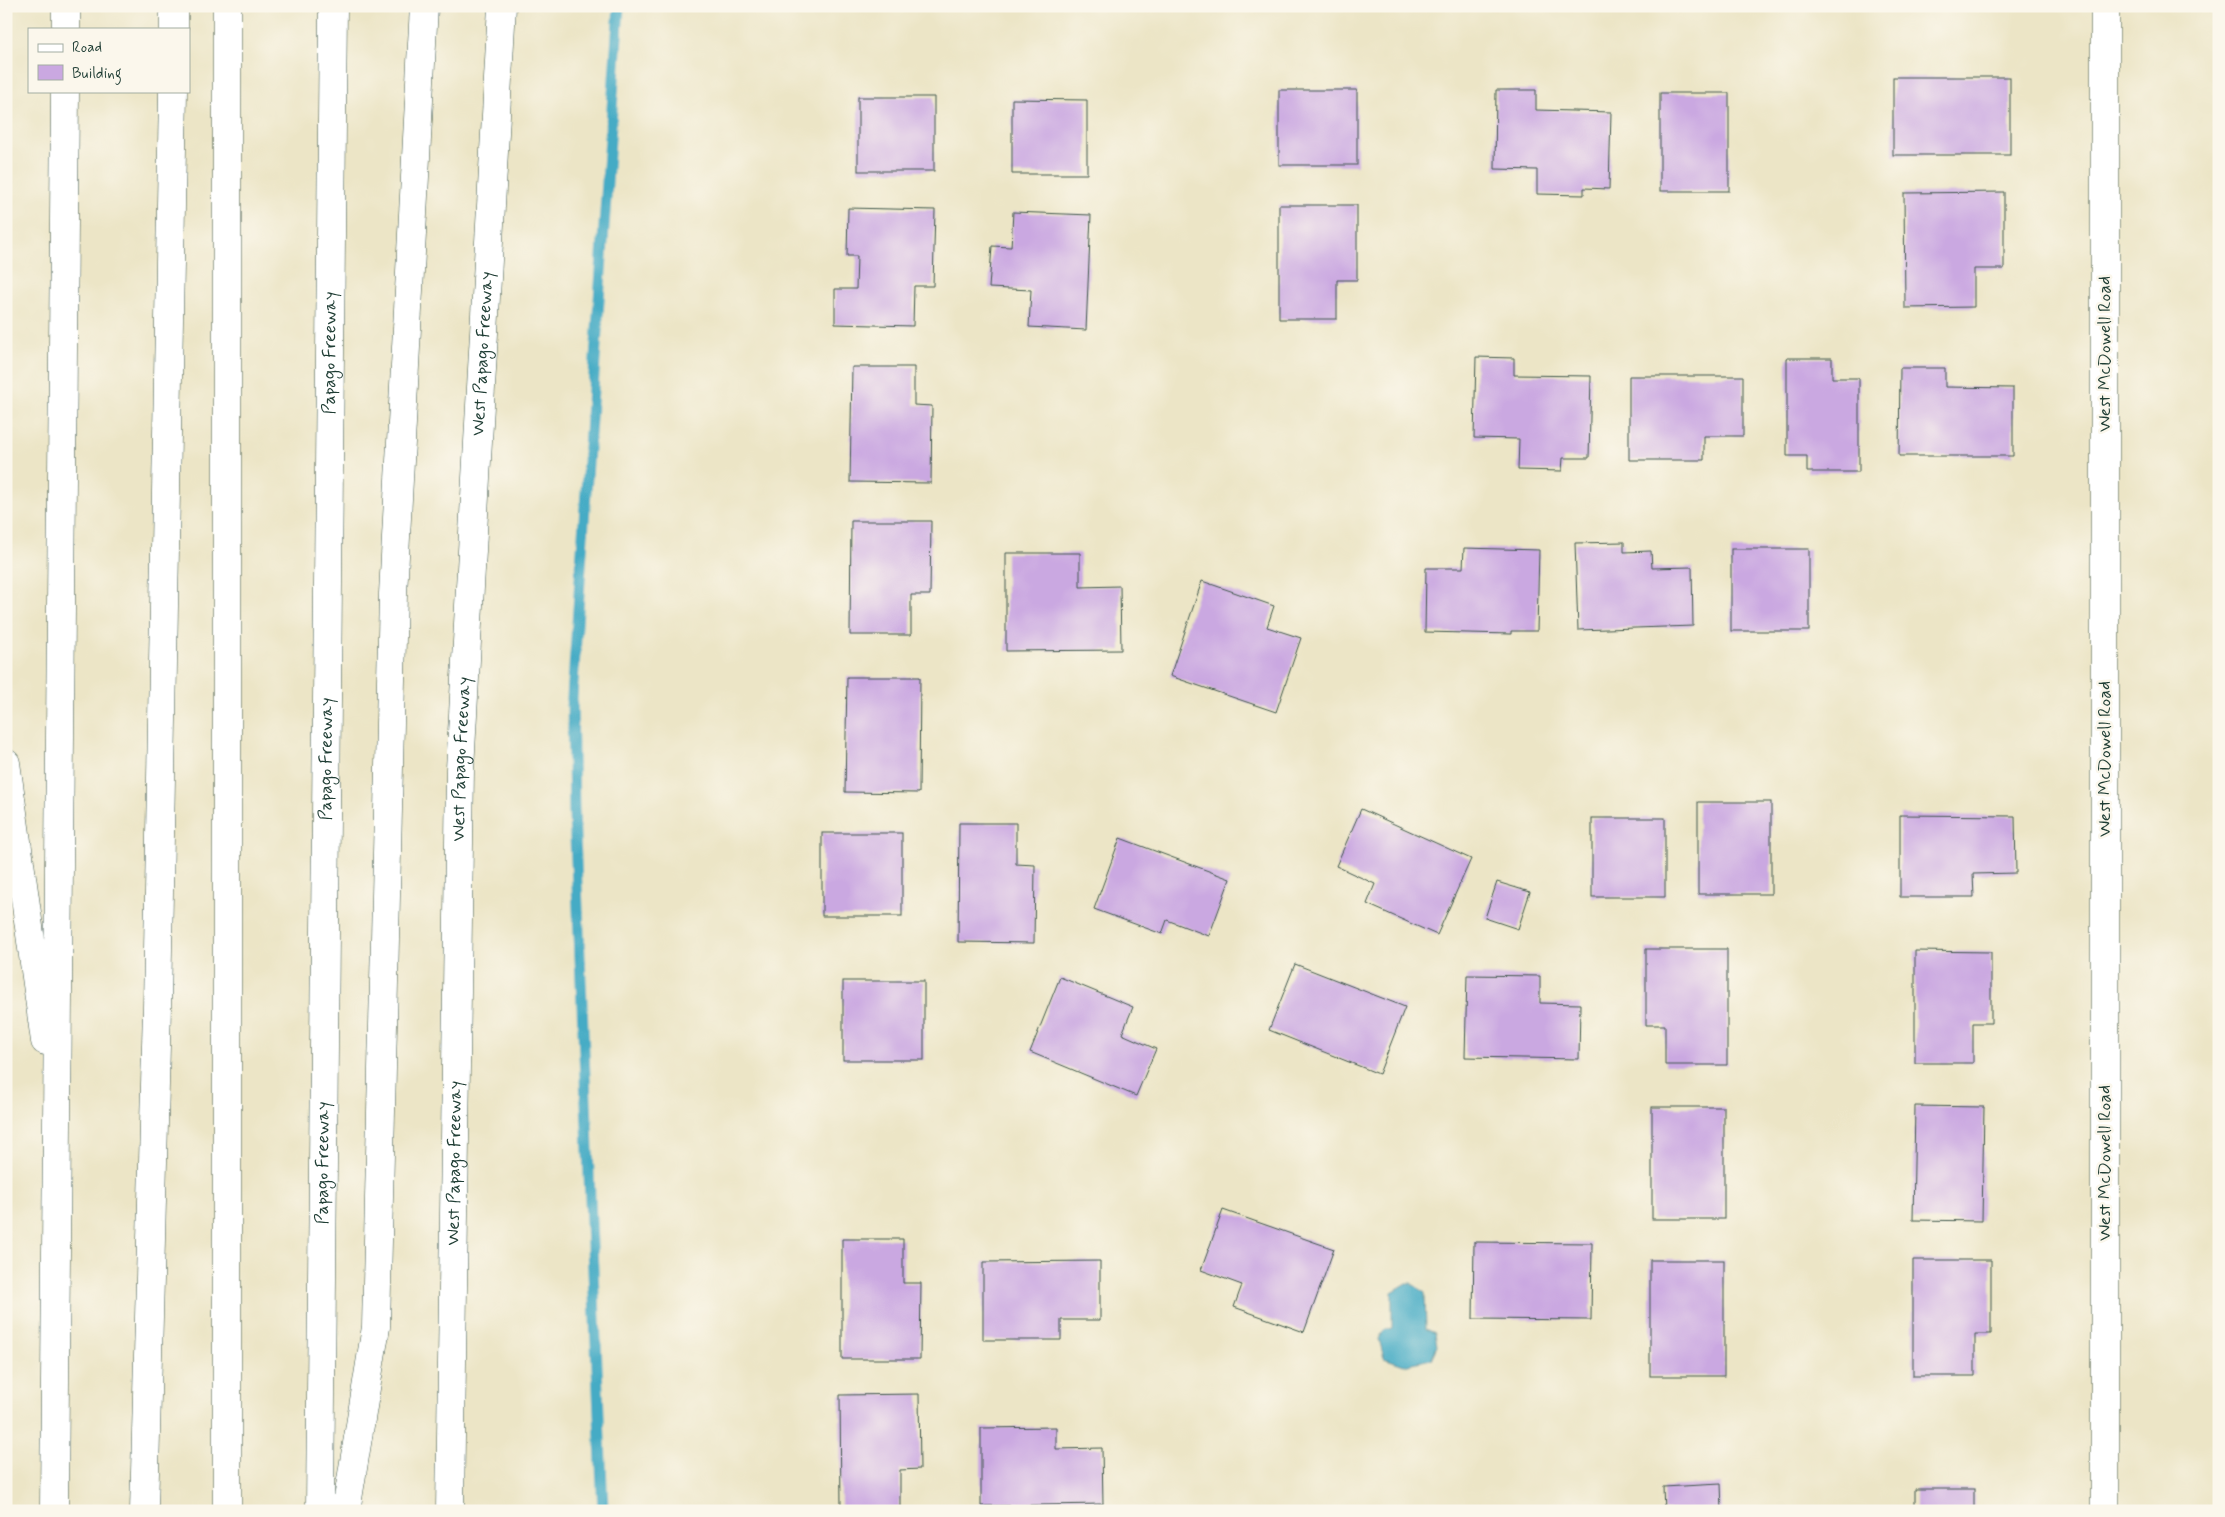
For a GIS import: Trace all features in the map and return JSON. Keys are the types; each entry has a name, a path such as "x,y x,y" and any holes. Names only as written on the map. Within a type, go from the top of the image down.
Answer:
{"main road":[{"path":"66,6 66,28"},
{"path":"174,6 174,28"},
{"path":"227,1511 228,6"},
{"name":"Papago Freeway","path":"320,1511 333,6"},
{"path":"346,1511 376,1327 393,594 424,6"},
{"name":"West Papago Freeway","path":"450,1511 460,769 502,6"},
{"name":"West McDowell Road","path":"2105,6 2105,1511"},
{"path":"54,1511 65,92"},
{"path":"144,1511 158,997 174,92"},
{"path":"6,763 58,1137"}],"water":[{"path":"1407,1283 1411,1283 1425,1293 1426,1329 1435,1333 1437,1346 1431,1359 1404,1365 1384,1358 1379,1339 1384,1330 1392,1328 1392,1292"}],"building":[{"path":"1893,77 2010,77 2010,155 1893,155"},
{"path":"1279,90 1357,90 1357,165 1279,165"},
{"path":"1496,90 1536,90 1536,110 1611,112 1609,189 1584,188 1584,195 1537,194 1537,170 1495,169"},
{"path":"1660,93 1729,93 1729,191 1660,191"},
{"path":"858,97 934,97 934,171 858,171"},
{"path":"1012,99 1087,100 1087,174 1012,174"},
{"path":"2004,192 2004,269 1974,269 1974,307 1905,308 1904,193"},
{"path":"1279,205 1357,205 1357,280 1337,280 1337,319 1279,319"},
{"path":"848,208 935,210 933,286 914,286 913,326 835,324 835,289 856,289 857,256 847,256"},
{"path":"1013,212 1091,215 1086,330 1029,327 1031,290 989,288 992,246 1011,247"},
{"path":"1476,357 1514,358 1514,375 1591,376 1589,458 1563,458 1562,471 1518,470 1519,439 1474,438"},
{"path":"1787,358 1832,358 1832,378 1859,378 1859,472 1807,472 1807,456 1787,456"},
{"path":"852,367 914,367 914,405 932,406 931,483 850,482"},
{"path":"1900,368 1945,368 1945,387 2013,388 2013,456 1899,456"},
{"path":"1629,376 1743,376 1743,436 1704,436 1704,460 1629,460"},
{"path":"851,521 931,521 930,595 911,595 911,635 850,635"},
{"path":"1624,542 1624,552 1651,551 1652,568 1692,567 1693,626 1578,630 1575,543"},
{"path":"1464,548 1539,550 1537,631 1511,631 1511,634 1425,632 1426,568 1463,568"},
{"path":"1731,549 1809,549 1809,631 1731,631"},
{"path":"1006,553 1080,553 1080,587 1120,586 1121,650 1006,651"},
{"path":"1202,581 1274,606 1267,627 1301,638 1276,712 1170,676"},
{"path":"847,677 920,677 919,793 845,792"},
{"path":"1698,802 1771,802 1771,894 1698,894"},
{"path":"1361,809 1471,859 1437,935 1367,904 1375,884 1336,866"},
{"path":"1900,815 2015,816 2016,873 1973,874 1974,897 1900,897"},
{"path":"1592,818 1665,818 1665,897 1592,897"},
{"path":"959,823 1016,823 1016,864 1035,865 1034,943 958,942"},
{"path":"822,833 902,833 902,916 822,916"},
{"path":"1120,838 1230,879 1209,936 1167,920 1162,934 1094,909"},
{"path":"1497,882 1530,892 1518,929 1485,918"},
{"path":"1646,949 1727,949 1727,1065 1665,1065 1665,1025 1646,1025"},
{"path":"1915,951 1991,952 1991,1023 1973,1023 1973,1063 1915,1063"},
{"path":"1295,964 1405,1007 1379,1074 1269,1030"},
{"path":"1467,975 1540,976 1540,1003 1580,1004 1579,1059 1465,1057"},
{"path":"1060,977 1133,1007 1122,1034 1156,1049 1136,1096 1030,1052"},
{"path":"843,981 924,981 924,1060 843,1060"},
{"path":"1915,1106 1984,1107 1982,1221 1913,1220"},
{"path":"1652,1107 1724,1107 1724,1219 1652,1219"},
{"path":"1223,1210 1334,1249 1304,1332 1234,1307 1242,1285 1201,1270"},
{"path":"842,1239 903,1239 903,1283 921,1283 920,1359 842,1359"},
{"path":"1474,1242 1592,1243 1591,1320 1473,1319"},
{"path":"1650,1260 1724,1260 1724,1376 1650,1376"},
{"path":"1913,1260 1991,1260 1991,1334 1975,1334 1975,1376 1913,1376"},
{"path":"1100,1261 1100,1320 1061,1320 1061,1340 983,1340 983,1262"},
{"path":"919,1394 920,1469 900,1470 900,1508 841,1508 840,1395"},
{"path":"1056,1427 1056,1449 1102,1448 1103,1504 981,1506 981,1428"},
{"path":"1721,1484 1722,1511 1664,1511 1663,1487"},
{"path":"1915,1489 1974,1489 1974,1511 1915,1511"}],"waterway":[{"path":"603,1511 574,812 572,698 619,6"}]}
